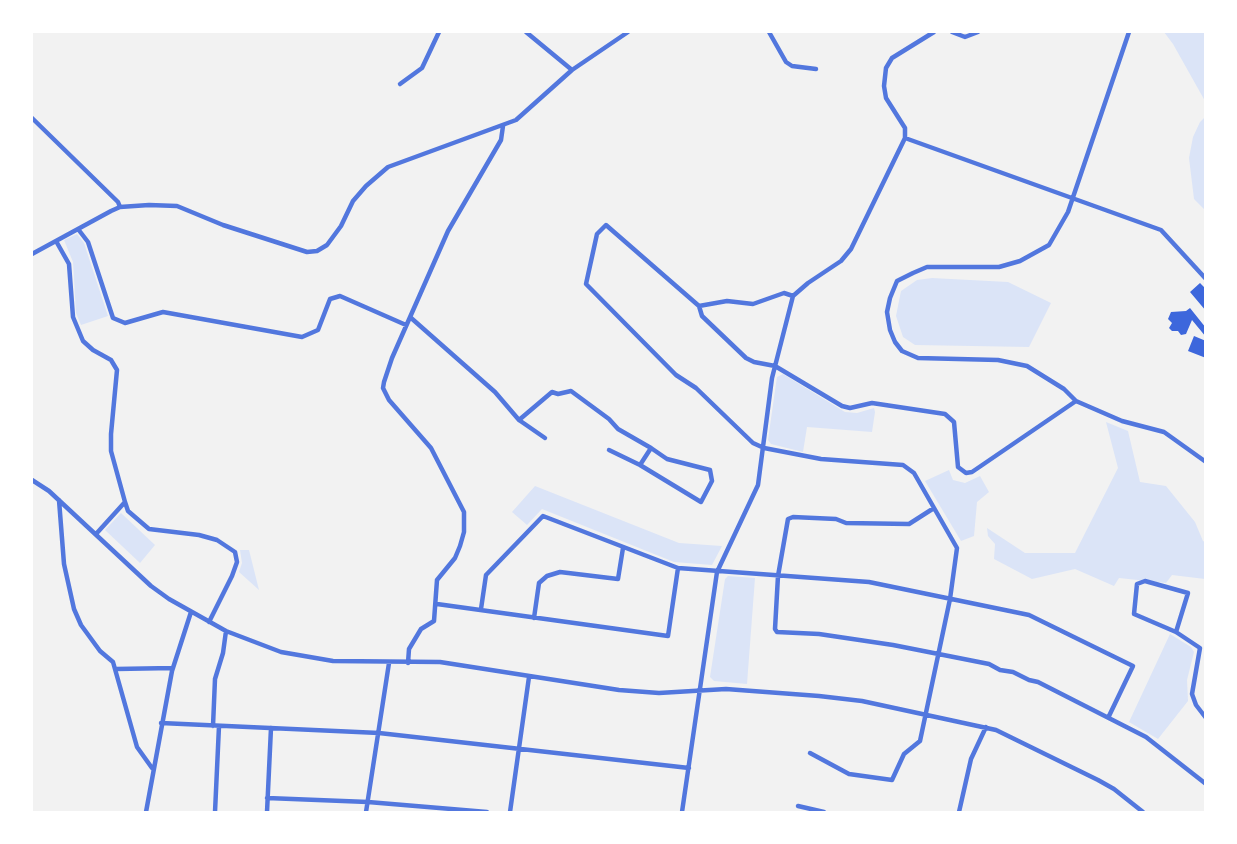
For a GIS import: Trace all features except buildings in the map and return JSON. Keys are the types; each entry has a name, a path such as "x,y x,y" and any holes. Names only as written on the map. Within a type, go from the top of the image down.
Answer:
{"street":[{"path":"400,84 422,68 439,32"},
{"path":"526,32 572,70"},
{"path":"32,254 120,207 177,206 223,225 307,252 317,251 327,245 334,236 366,186 388,167 516,120 572,70 628,32"},
{"path":"769,32 786,62 792,66 816,69"},
{"path":"682,813 718,572 758,485 775,366 793,296 841,261 851,249 905,138 905,128 886,98 884,73 892,58 934,32"},
{"path":"952,32 965,37 978,32"},
{"path":"1129,32 1068,212 1048,245 1035,254 999,267 928,267 913,273 897,281 887,312 895,342 902,351 918,358 998,359 1027,366 1064,389 1076,401 1122,421 1164,432 1206,463"},
{"path":"32,118 120,207"},
{"path":"408,663 409,649 421,629 435,621 437,580 455,558 460,546 464,533 464,512 431,448 389,400 383,388 392,358 448,231 501,139 503,125"},
{"path":"905,138 1161,230 1206,279"},
{"path":"810,753 849,774 892,780 904,754 920,741 950,599 957,548 914,473 903,465 821,459 764,448 753,443 696,388 676,375 586,284 597,234 606,225 699,306 702,316 746,358 775,366 842,407 872,403 945,414 954,422 958,467 966,473 972,472 1076,401"},
{"path":"78,229 88,242 113,318 125,323 163,312 302,337 318,330 330,299 340,296 406,325"},
{"path":"56,241 68,264 73,317 83,341 111,360 117,370 111,443 128,511 149,529 199,535 217,540 235,552 237,562 232,576 209,622"},
{"path":"699,306 727,301 753,304 784,293 793,296"},
{"path":"410,317 495,392 519,420 545,438"},
{"path":"519,420 552,392 558,394 571,391 609,419 618,429 667,459 710,470 712,481 701,502 640,465 609,450"},
{"path":"640,465 651,448"},
{"path":"32,480 59,500 151,586 226,631 281,652 333,661 440,662 619,690 659,693 700,690 862,701 986,727 1098,780 1114,789 1143,813"},
{"path":"59,500 64,564 74,609 80,625 100,651 113,662 137,747 152,768"},
{"path":"96,534 125,502"},
{"path":"934,508 909,524 846,523 836,519 793,517 788,519 778,576 777,632 818,634 989,664 1000,670 1013,672 1108,716 1146,737 1206,783"},
{"path":"481,609 486,575 543,516 678,568 869,582 1029,615 1133,666 1108,716"},
{"path":"534,618 539,583 547,576 559,572 618,579 623,548"},
{"path":"437,604 668,636 678,568"},
{"path":"1176,632 1188,593 1145,581 1137,584 1134,614 1176,632 1200,648 1192,694 1206,718"},
{"path":"146,813 152,768 173,668 191,612"},
{"path":"215,813 215,679 226,631"},
{"path":"366,813 389,663"},
{"path":"116,669 173,668"},
{"path":"510,813 529,677"},
{"path":"161,723 379,733 689,768"},
{"path":"961,812 971,759 986,727"},
{"path":"267,813 271,728"},
{"path":"267,799 368,802 487,813"},
{"path":"798,806 824,813"}],"shaded area":[{"path":"1164,32 1205,32 1205,101 1173,44"},
{"path":"1205,117 1205,210 1194,199 1189,158 1193,137"},
{"path":"77,234 84,243 108,316 81,325 76,313 73,262 64,240"},
{"path":"932,278 1008,282 1051,303 1029,347 915,345 903,337 896,316 901,291 917,280"},
{"path":"783,374 845,412 857,413 874,408 872,432 807,427 803,452 771,444 768,440 777,377"},
{"path":"1106,422 1128,431 1140,482 1166,486 1195,522 1205,542 1205,579 1172,575 1166,583 1119,578 1114,586 1075,569 1032,579 994,559 995,544 988,536 987,528 1025,553 1075,553 1118,468"},
{"path":"949,470 953,480 965,483 980,476 989,492 977,502 974,536 961,541 925,481"},
{"path":"535,486 679,543 722,546 712,565 674,562 542,509 527,525 512,512"},
{"path":"121,513 155,545 140,563 105,530"},
{"path":"240,550 249,550 259,590 239,572 242,563"},
{"path":"728,576 755,578 747,684 714,681 710,677 725,579"},
{"path":"1170,634 1191,647 1194,652 1187,680 1188,701 1158,739 1129,722"}]}
